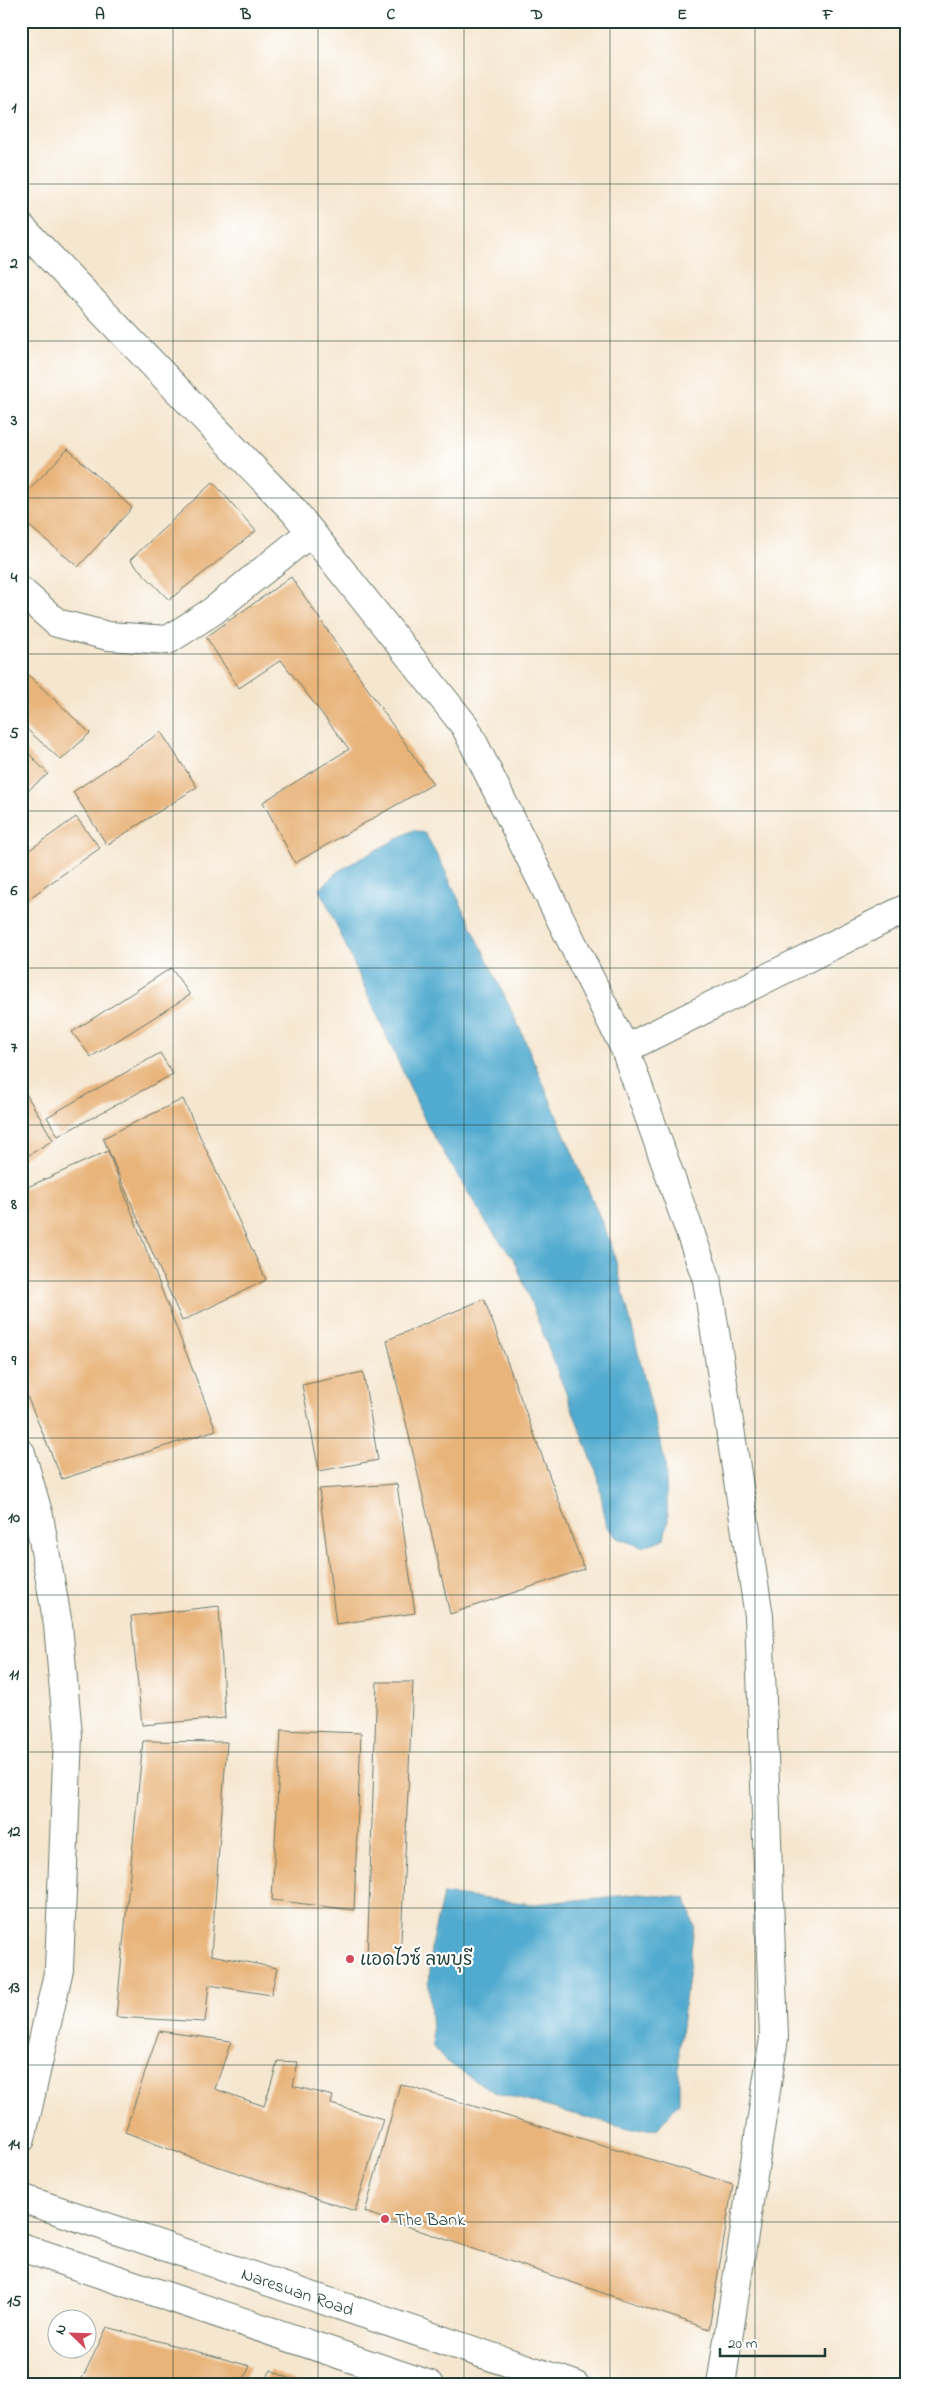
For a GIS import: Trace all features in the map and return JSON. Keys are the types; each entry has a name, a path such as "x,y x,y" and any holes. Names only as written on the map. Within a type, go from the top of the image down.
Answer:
{"street":[{"path":"21,228 287,504 464,726 625,1049 707,1280 759,1616 774,2038 721,2385"},
{"path":"21,591 57,623 108,636 168,640 213,611 311,532"},
{"path":"625,1049 907,908"},
{"path":"21,1453 39,1516 58,1625 68,1734 59,1969 21,2139"},
{"name":"Naresuan Road","path":"21,2198 575,2385"},
{"path":"21,2247 430,2385"}],"water":[{"path":"413,830 425,833 440,860 521,1031 612,1246 665,1462 668,1520 664,1539 642,1547 617,1538 606,1526 598,1476 515,1261 487,1224 427,1125 320,889 338,871"},
{"path":"443,1894 534,1904 639,1894 686,1898 694,1926 679,2052 679,2103 657,2129 632,2130 494,2092 445,2061 433,2047 429,1987 431,1945"}],"building":[{"path":"68,449 132,508 78,567 21,519 21,498"},
{"path":"213,482 256,531 169,600 130,560"},
{"path":"291,577 433,784 295,863 263,802 349,749 281,660 239,688 206,637"},
{"path":"23,670 90,733 61,760 21,724"},
{"path":"161,732 197,787 107,845 73,792"},
{"path":"21,745 48,774 21,796"},
{"path":"76,817 100,848 21,904 21,856"},
{"path":"171,968 190,995 91,1057 72,1032"},
{"path":"160,1053 173,1074 58,1136 47,1117"},
{"path":"21,1085 53,1140 21,1160"},
{"path":"183,1099 266,1280 182,1321 103,1138"},
{"path":"108,1151 216,1430 62,1479 21,1382 21,1190"},
{"path":"484,1299 584,1569 450,1614 387,1340"},
{"path":"363,1372 378,1460 319,1471 302,1385"},
{"path":"397,1484 415,1613 336,1624 319,1489"},
{"path":"219,1606 225,1718 142,1725 131,1616"},
{"path":"377,1682 413,1682 400,1963 367,1960"},
{"path":"281,1730 361,1733 354,1910 272,1900"},
{"path":"143,1741 227,1742 211,1955 277,1968 271,1995 209,1985 205,2022 116,2017"},
{"path":"159,2031 231,2041 215,2089 264,2106 278,2061 298,2062 293,2086 333,2096 331,2104 383,2119 355,2211 192,2158 125,2132"},
{"path":"400,2084 733,2184 709,2329 365,2212"},
{"path":"107,2327 250,2366 241,2385 79,2385 92,2358 98,2358 98,2346"},
{"path":"271,2370 302,2385 263,2385"}],"place":[{"name":"แอดไวซ์ ลพบุรี","path":"350,1959"},
{"name":"The Bank","path":"385,2219"}]}
